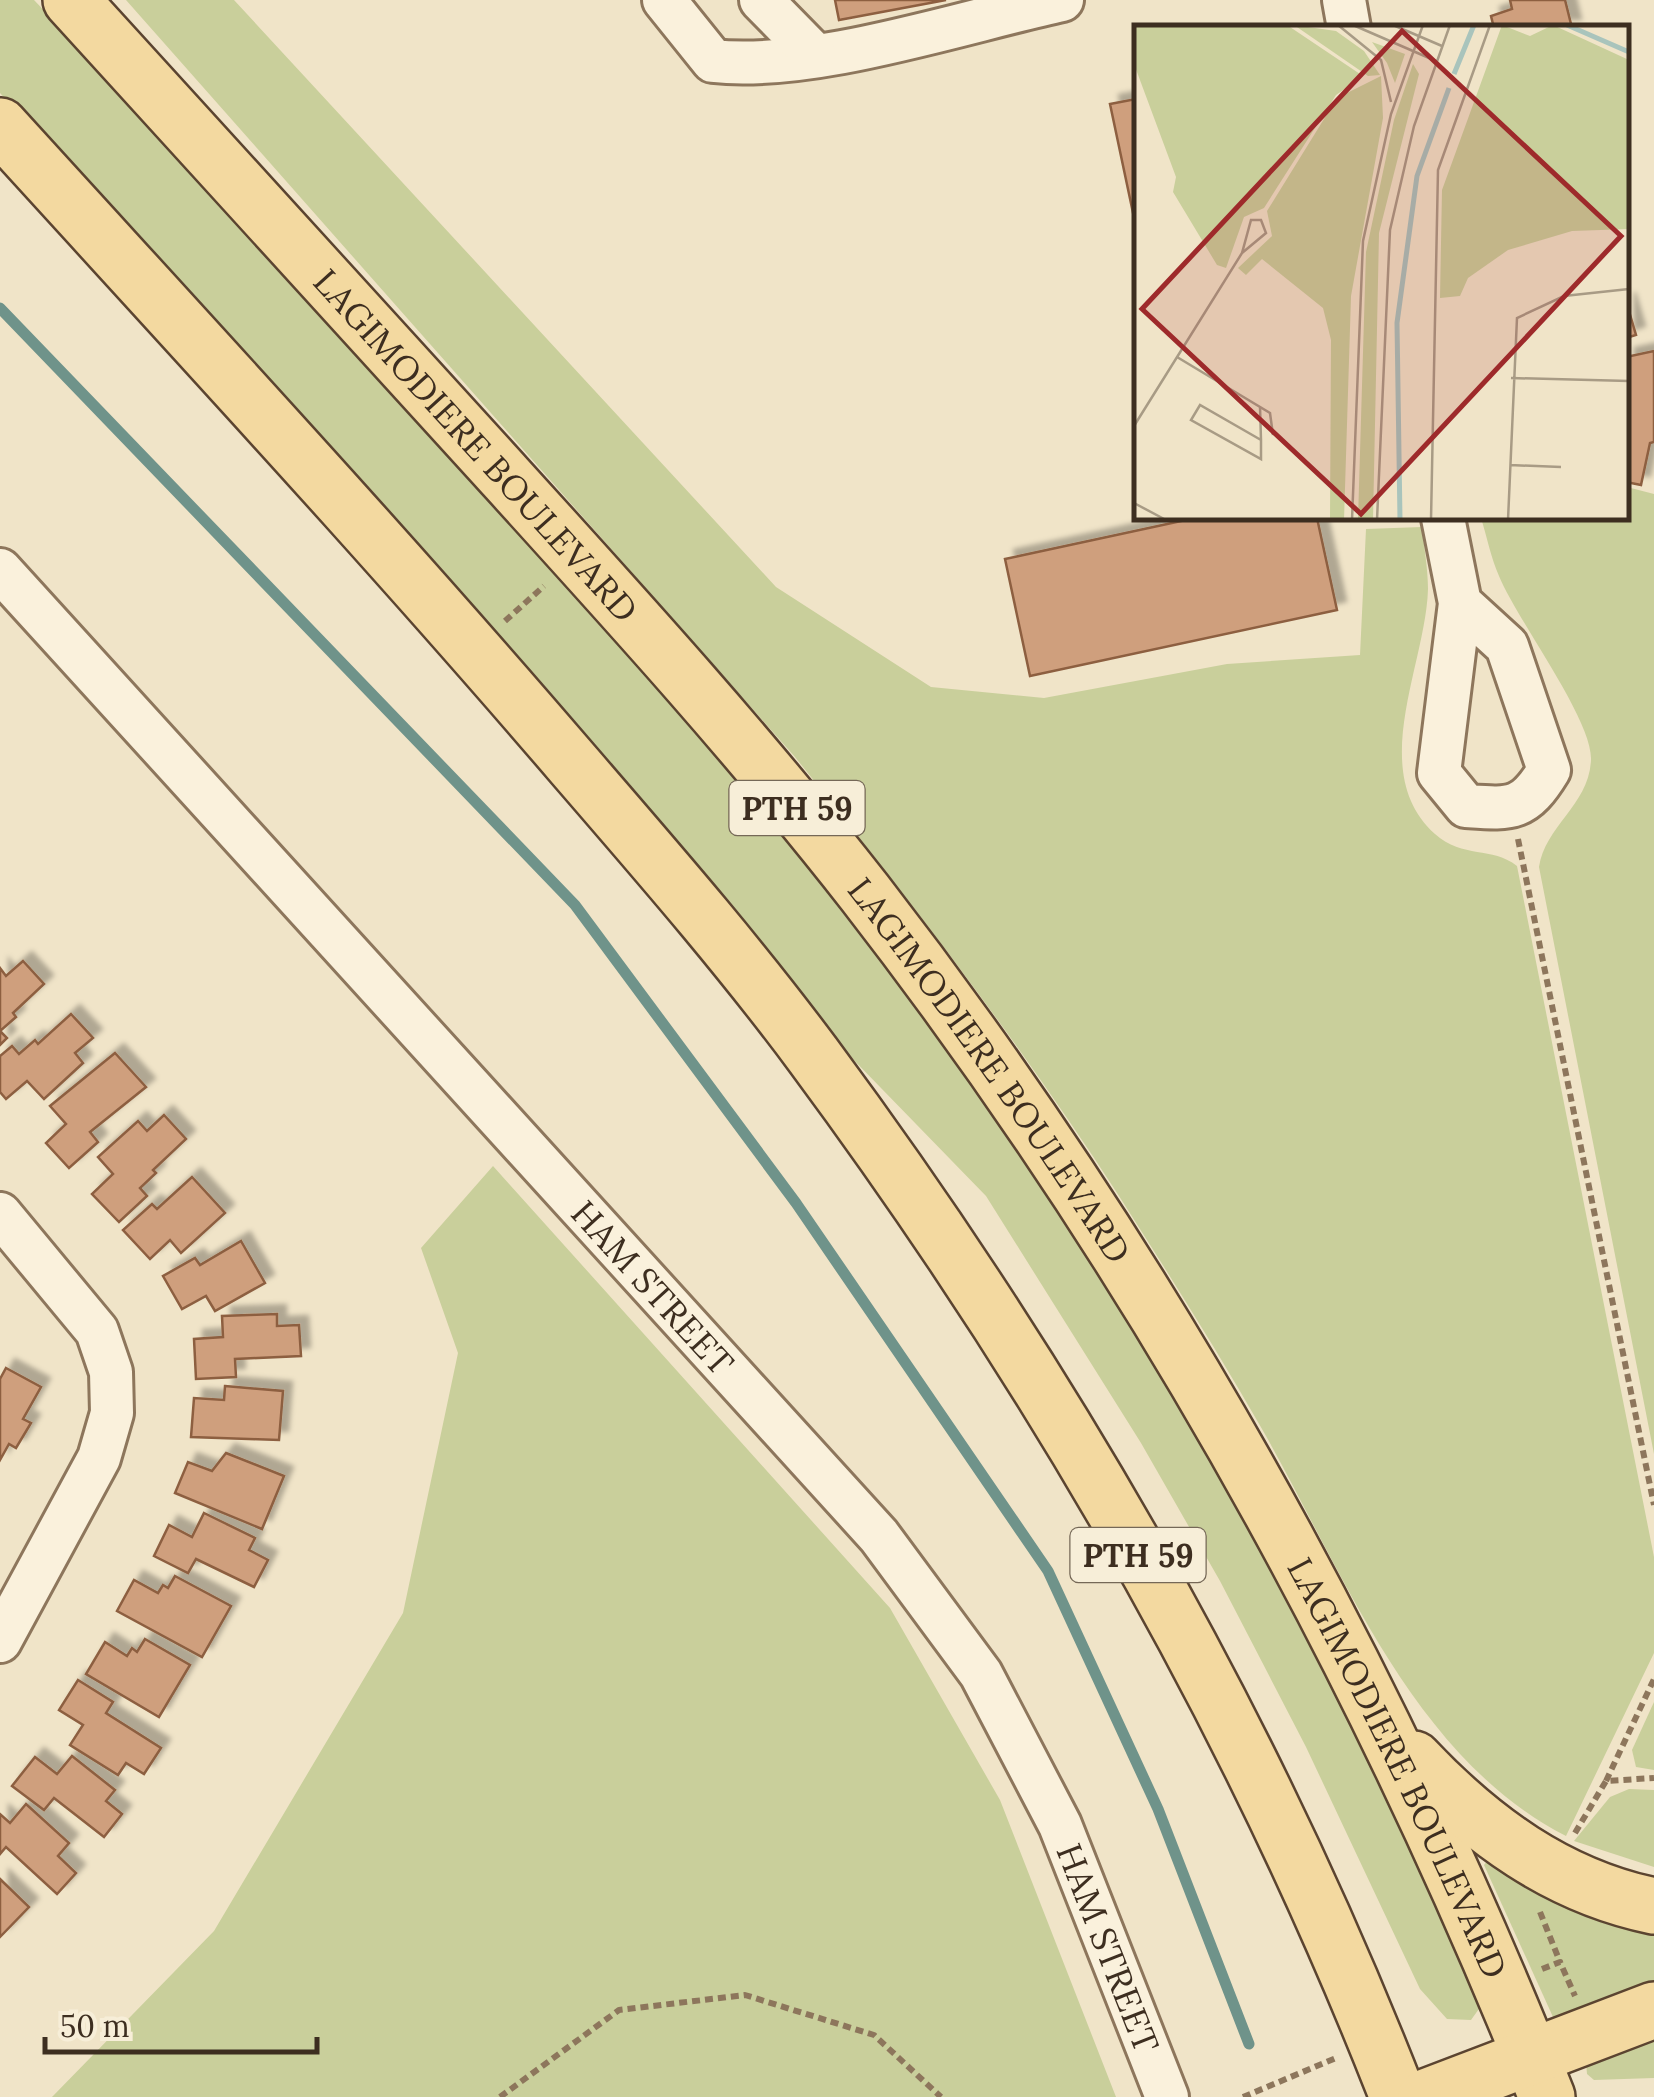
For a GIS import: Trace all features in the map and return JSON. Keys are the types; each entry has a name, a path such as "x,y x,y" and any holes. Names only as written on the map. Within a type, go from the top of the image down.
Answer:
{"main road":[{"name":"LAGIMODIERE BOULEVARD","path":"72,0 578,557 777,783 868,898 1021,1107 1148,1296 1248,1464 1383,1720 1482,1932 1538,2076"},
{"name":"PTH 59","path":"0,126 474,648 686,896 810,1051 954,1251 1073,1440 1249,1759 1368,2021 1398,2097"},
{"path":"1383,1720 1427,1773 1513,1847 1577,1883 1654,1906"},
{"path":"1426,2097 1538,2076 1654,2010"}],"street":[{"path":"664,0 712,61 747,64 868,46 1062,0"},
{"path":"761,0 814,54"},
{"path":"1344,0 1348,25"},
{"path":"1444,520 1460,603 1440,773 1466,806 1511,809 1534,796 1550,770 1507,646 1460,603"},
{"name":"HAM STREET","path":"0,570 879,1536 981,1674 1060,1825 1167,2097"},
{"path":"0,1214 97,1331 111,1372 112,1414 99,1458 0,1641"}],"path":[{"path":"474,648 578,557"},
{"path":"1511,809 1654,1505"},
{"path":"1571,1840 1606,1780 1654,1679"},
{"path":"1606,1780 1654,1778"},
{"path":"1540,1903 1579,2006"},
{"path":"1536,1971 1560,1962"},
{"path":"500,2097 618,2010 746,1996 874,2036 941,2097"},
{"path":"1243,2097 1346,2054"}],"green space":[{"path":"0,0 34,0 167,139 709,744 811,867 965,1071 1031,1166 1181,1401 1349,1706 1481,2006 1471,2020 1447,2019 1420,1989 1306,1747 1220,1581 1141,1443 986,1196 846,1052 714,885 0,93"},
{"path":"126,0 234,0 776,587 931,687 1044,698 1227,664 1360,655 1366,529 1422,527 1428,589 1405,717 1405,780 1415,809 1435,834 1456,847 1498,856 1517,866 1654,1557 1654,1653 1566,1836 1512,1802 1465,1759 1423,1710 1353,1599 1228,1370 1119,1196 1003,1027 880,864 795,757"},
{"path":"1629,488 1654,494 1654,1454 1539,867 1549,839 1583,790 1591,760 1588,742 1568,696 1508,595 1482,520 1629,520"},
{"path":"493,1166 890,1608 1000,1800 1116,2097 52,2097 214,1931 403,1613 458,1353 421,1248"},
{"path":"1654,1702 1654,1770 1636,1767 1632,1750"},
{"path":"1629,1789 1654,1790 1654,1867 1574,1841 1610,1797"},
{"path":"1488,1860 1654,1930 1654,1984 1553,2017 1484,1865"},
{"path":"1654,2029 1654,2078 1594,2080 1587,2074 1586,2063"}],"building":[{"path":"835,0 946,0 839,20"},
{"path":"1510,0 1565,0 1571,25 1493,25 1491,16 1512,9"},
{"path":"1134,99 1134,218 1110,104"},
{"path":"1629,311 1636,335 1629,337"},
{"path":"1654,351 1654,442 1650,443 1641,485 1629,483 1629,356"},
{"path":"1186,520 1317,520 1337,610 1030,676 1005,559"},
{"path":"23,961 44,984 0,1031 0,968 6,976"},
{"path":"71,1014 93,1038 75,1053 83,1063 44,1099 27,1081 6,1099 0,1092 0,1056 12,1046 19,1054 35,1040 38,1044"},
{"path":"115,1053 146,1087 90,1132 98,1142 69,1168 46,1143 66,1124 50,1106"},
{"path":"164,1115 186,1139 153,1170 156,1173 140,1188 147,1196 119,1222 92,1194 113,1174 98,1157 138,1121 147,1131"},
{"path":"192,1177 225,1213 181,1253 170,1240 150,1259 123,1230 152,1204 157,1209"},
{"path":"241,1241 265,1283 215,1311 206,1296 182,1309 163,1276 195,1258 200,1265"},
{"path":"277,1314 277,1326 299,1325 301,1356 235,1359 236,1377 196,1379 194,1339 223,1337 222,1316"},
{"path":"6,1368 41,1387 23,1419 31,1423 16,1448 9,1444 0,1460 0,1379"},
{"path":"225,1386 283,1391 279,1440 191,1437 194,1398 224,1400"},
{"path":"226,1453 284,1476 262,1529 175,1493 188,1462 212,1471"},
{"path":"204,1513 255,1538 249,1550 268,1560 254,1587 196,1559 188,1573 154,1556 169,1525 192,1537"},
{"path":"175,1576 231,1606 202,1657 117,1611 134,1580 158,1593 163,1585 168,1588"},
{"path":"145,1639 190,1665 159,1717 86,1674 105,1642 127,1656 132,1648 137,1652"},
{"path":"78,1680 113,1702 106,1713 161,1748 144,1774 126,1763 118,1775 70,1745 83,1725 59,1710"},
{"path":"72,1756 115,1790 106,1801 122,1814 104,1837 54,1798 44,1810 12,1786 35,1757 57,1774"},
{"path":"26,1804 69,1843 58,1856 76,1873 57,1894 6,1847 0,1854 0,1814 10,1823"},
{"path":"0,1879 29,1907 0,1937"}],"waterway":[{"path":"0,308 575,905 796,1203 1048,1571 1158,1809 1249,2044"}]}
